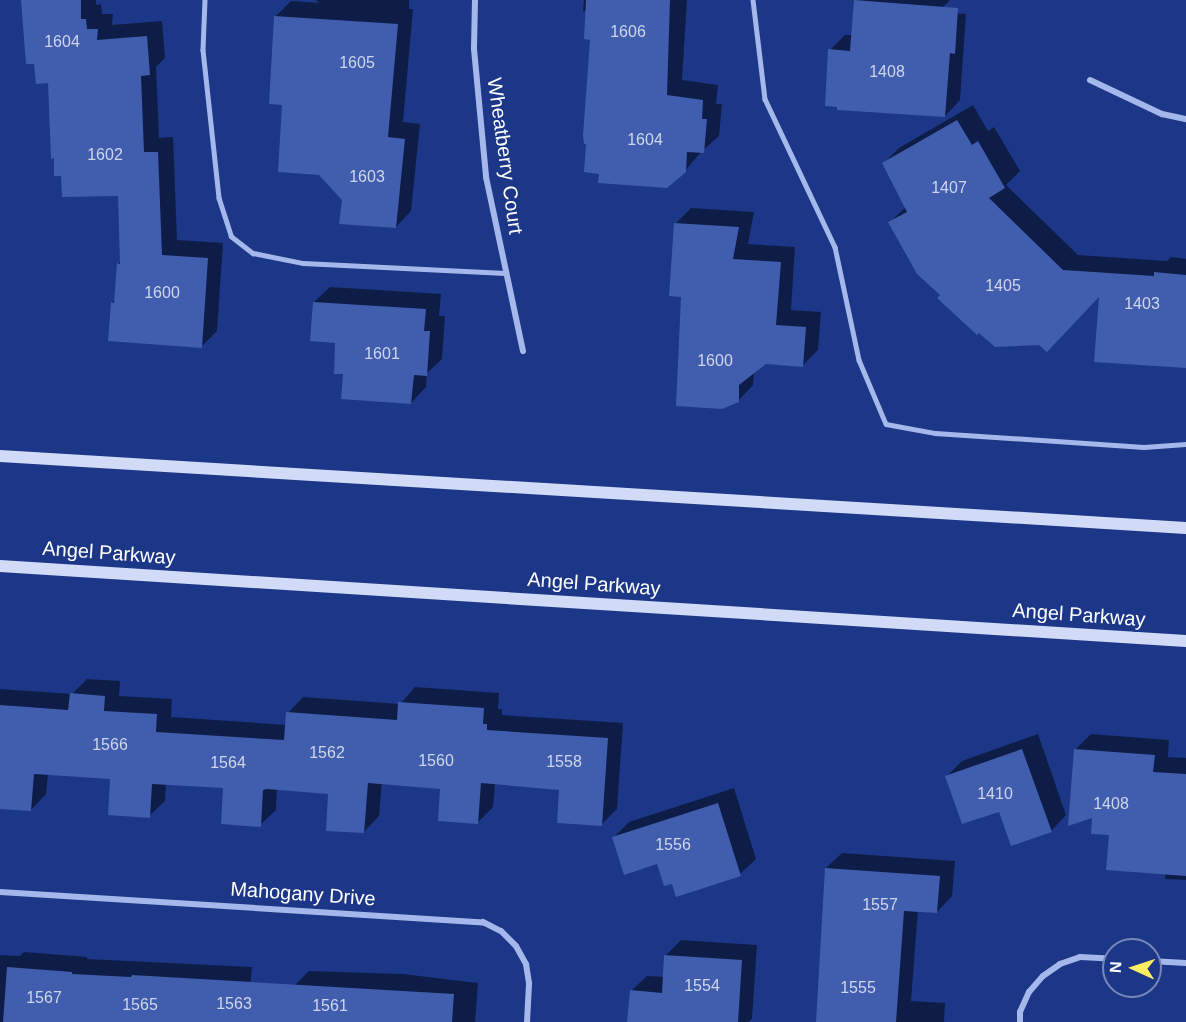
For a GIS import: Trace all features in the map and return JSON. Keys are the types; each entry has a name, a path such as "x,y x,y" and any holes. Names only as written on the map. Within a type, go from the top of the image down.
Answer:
{"main road":[{"path":"0,456 1186,528"},
{"name":"Angel Parkway","path":"0,566 1186,641"}],"street":[{"name":"Wheatberry Court","path":"475,0 474,49 486,177 523,351"},
{"path":"1090,80 1162,114 1186,118"},
{"name":"Mahogany Drive","path":"0,892 483,922 501,931 516,946 526,964 529,984 527,1022"},
{"path":"1020,1022 1020,1012 1029,992 1043,976 1060,964 1080,957 1102,958"},
{"path":"1162,962 1186,963"}],"lane":[{"path":"205,0 203,50 219,198 231,236 253,252 303,263 505,273"},
{"path":"753,0 765,99 836,247 858,360 886,423 935,433 1144,447 1186,444"}],"building":[{"path":"21,0 81,0 81,19 86,19 87,29 98,29 97,40 147,36 150,75 141,76 144,152 158,152 162,255 208,258 202,348 108,341 117,263 120,264 118,196 62,197 61,176 54,176 54,158 51,159 48,83 36,84 34,64 26,64"},
{"path":"586,0 670,0 667,95 703,100 702,119 707,119 704,153 687,152 686,172 667,188 598,183 599,174 584,172 586,144 584,144 583,136 590,40 584,39"},
{"path":"854,0 958,8 955,54 950,53 945,117 837,110 837,107 825,106 828,49 850,51"},
{"path":"274,16 398,24 388,137 405,139 396,228 339,224 342,200 319,175 278,172 282,105 269,104"},
{"path":"957,120 972,145 978,141 1005,188 989,198 1063,270 1154,276 1154,272 1186,275 1186,368 1094,362 1099,297 1047,352 1039,345 995,347 979,333 977,335 937,298 940,295 917,274 888,222 907,212 882,163"},
{"path":"674,223 739,227 733,259 781,262 776,325 806,327 803,367 766,364 739,385 739,402 722,409 676,406 681,297 669,296"},
{"path":"313,302 426,309 424,331 430,331 427,376 414,375 411,404 341,399 343,374 334,374 335,343 310,341"},
{"path":"70,693 105,696 104,711 157,714 156,732 284,740 286,712 397,720 398,702 484,708 483,724 487,724 487,730 608,738 602,826 557,823 559,790 481,783 478,824 438,821 440,789 368,783 364,833 326,831 328,794 267,789 263,790 261,827 221,824 223,788 152,784 150,818 108,815 110,779 34,774 31,811 0,809 0,705 68,710"},
{"path":"1022,749 1052,832 1011,846 999,812 962,824 945,776"},
{"path":"1074,749 1155,755 1153,772 1186,774 1186,876 1106,870 1109,835 1091,834 1092,818 1068,826"},
{"path":"718,803 741,876 676,897 672,884 664,886 657,864 624,875 612,837"},
{"path":"825,868 940,876 937,913 904,911 896,1022 816,1022"},
{"path":"664,955 742,960 738,1022 627,1022 630,990 662,993"},
{"path":"7,967 72,972 72,974 131,977 132,975 454,994 452,1022 3,1022"}]}
